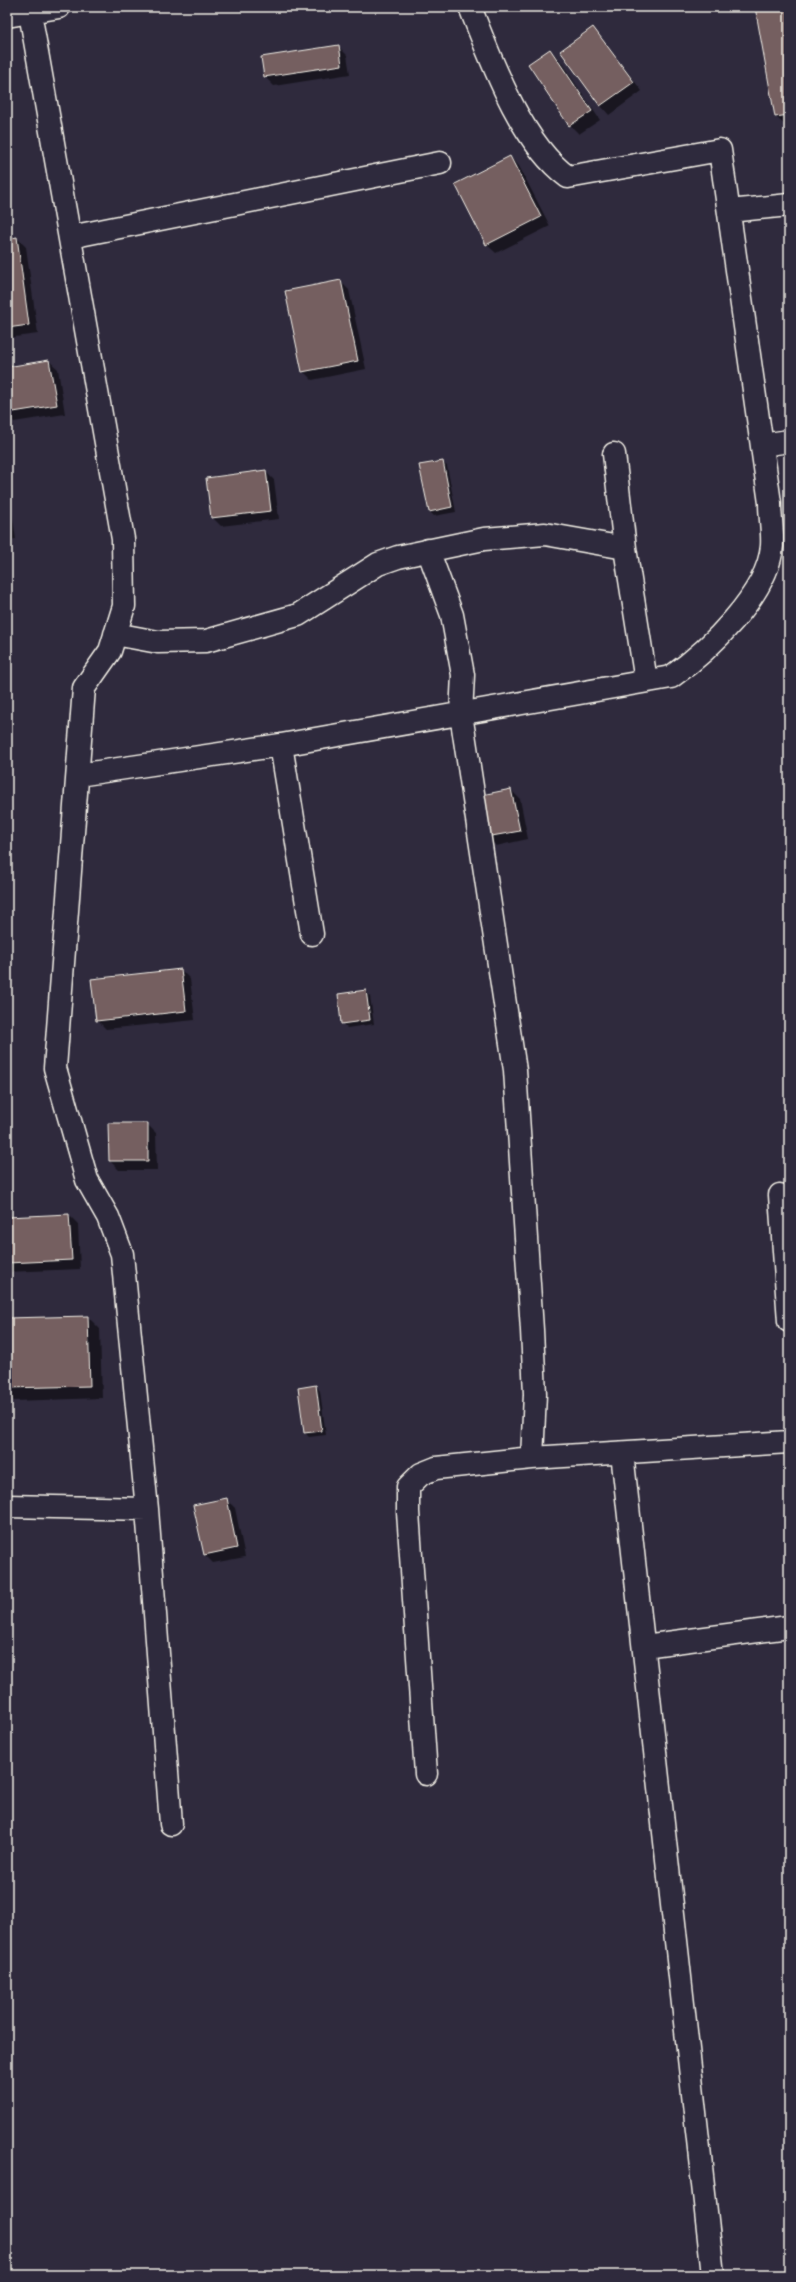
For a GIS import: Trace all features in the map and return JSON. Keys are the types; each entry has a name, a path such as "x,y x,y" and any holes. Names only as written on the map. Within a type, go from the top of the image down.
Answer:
{"street":[{"path":"7,16 30,9 59,7"},
{"path":"78,775 281,745 671,677 691,663 720,637 748,600 764,574 772,546 770,503 720,150 568,177 552,166 501,84 470,7"},
{"path":"30,9 123,539 124,606 110,650 84,688 55,1068 87,1180 108,1217 122,1254 147,1509 171,1824"},
{"path":"70,237 440,163"},
{"path":"729,211 789,205"},
{"path":"762,445 789,442"},
{"path":"614,454 625,548 646,681"},
{"path":"114,634 158,642 206,641 298,616 341,590 378,564 398,557 484,539 545,534 625,548"},
{"path":"428,550 452,615 462,675 461,714 514,1070 532,1344 534,1394 532,1458"},
{"path":"281,745 312,934"},
{"path":"780,1195 789,1321"},
{"path":"426,1774 408,1487 421,1474 436,1468 532,1458 789,1442"},
{"path":"622,1453 713,2275"},
{"path":"7,1506 147,1509"},
{"path":"644,1646 789,1627"}],"building":[{"path":"755,7 789,7 789,115 775,117"},
{"path":"593,27 634,82 600,106 560,51"},
{"path":"339,45 342,65 264,77 261,57"},
{"path":"550,49 592,111 569,126 528,64"},
{"path":"510,156 541,217 486,245 455,184"},
{"path":"17,237 29,325 7,328 7,239"},
{"path":"341,280 358,361 302,372 285,291"},
{"path":"49,360 57,405 7,413 7,367"},
{"path":"443,461 452,507 429,512 419,465"},
{"path":"266,470 271,511 211,518 206,478"},
{"path":"511,789 520,831 486,837 477,796"},
{"path":"181,969 186,1011 96,1021 91,979"},
{"path":"366,990 370,1020 341,1024 338,994"},
{"path":"108,1123 148,1123 148,1161 109,1161"},
{"path":"69,1214 72,1260 7,1263 7,1217"},
{"path":"88,1316 90,1386 7,1388 7,1318"},
{"path":"316,1385 322,1431 304,1433 298,1388"},
{"path":"227,1498 237,1548 204,1555 193,1505"}]}
